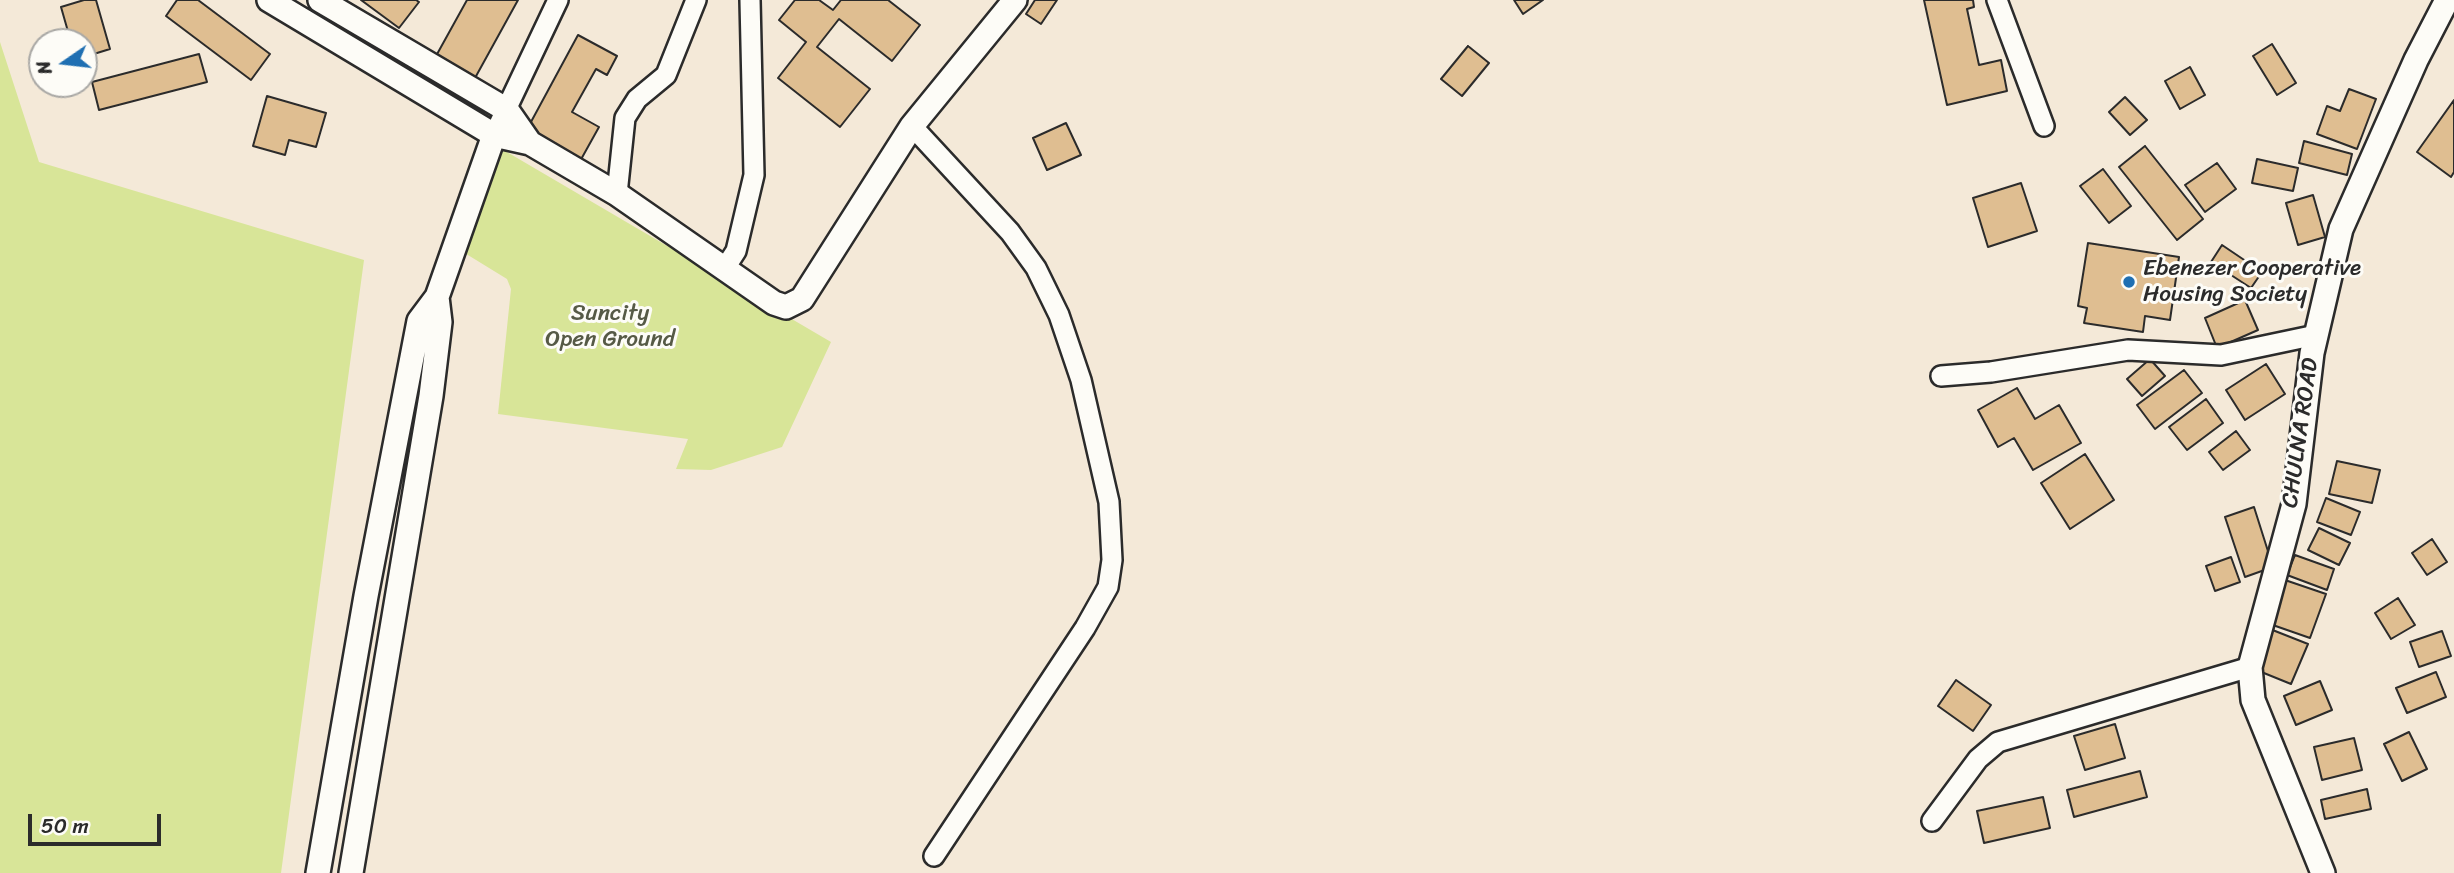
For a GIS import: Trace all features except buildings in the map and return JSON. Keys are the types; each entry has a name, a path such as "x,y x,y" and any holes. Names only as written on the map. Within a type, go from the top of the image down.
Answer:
{"street":[{"path":"269,0 494,135 530,143 617,194 774,303 786,307 795,305 912,126 1015,0"},
{"path":"320,0 507,110 530,143"},
{"path":"318,873 366,596 419,321 437,297 494,135 558,0"},
{"path":"617,194 625,118 637,99 666,75 696,0"},
{"path":"725,268 736,251 754,175 750,0"},
{"path":"1997,0 2044,126"},
{"name":"CHULNA ROAD","path":"2323,873 2253,700 2250,667 2294,504 2316,335 2341,229 2416,60 2447,0"},
{"path":"912,126 1010,232 1036,268 1059,315 1081,380 1109,502 1112,560 1108,587 1085,628 934,856"},
{"path":"351,873 430,396 440,321 437,297"},
{"path":"1941,376 2128,351 2221,355 2316,335"},
{"path":"1932,821 1978,759 1998,742 2250,667"}],"green space":[{"path":"0,42 39,162 364,260 281,873 0,873"},
{"name":"Suncity Open Ground","path":"495,145 831,342 782,447 711,470 676,469 688,439 498,414 511,289 507,279 463,252"}],"place":[{"name":"Ebenezer Cooperative Housing Society","path":"2129,282"}]}
